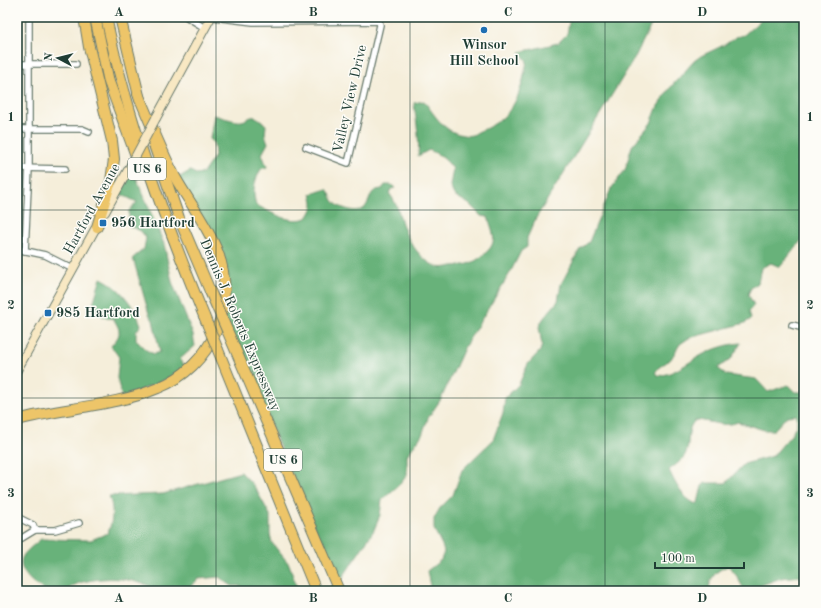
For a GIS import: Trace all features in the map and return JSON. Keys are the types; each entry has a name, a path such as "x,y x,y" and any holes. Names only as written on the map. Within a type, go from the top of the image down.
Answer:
{"highway":[{"path":"84,17 89,47 112,142 114,159 111,181 96,227"},
{"path":"95,17 106,69 115,100 137,160 160,207"},
{"name":"Dennis J. Roberts Expressway","path":"106,17 132,123 160,207 316,591"},
{"name":"Dennis J. Roberts Expressway","path":"120,17 138,94 169,191 210,291 340,591"},
{"path":"17,420 139,395 169,383 186,372 202,356 220,321 224,300 224,284 217,252 171,169 138,94"},
{"path":"17,414 27,416 41,415"}],"main road":[{"name":"Hartford Avenue","path":"18,365 73,269 212,17"}],"street":[{"path":"25,251 29,168 29,17"},
{"path":"187,17 205,28"},
{"name":"Valley View Drive","path":"212,17 253,22 379,21 380,25 348,163 306,147"},
{"path":"17,64 76,64"},
{"path":"17,129 82,130 89,132"},
{"path":"17,168 65,169"},
{"path":"17,249 45,255 73,269"},
{"path":"792,324 804,328"},
{"path":"17,516 33,525 35,530"},
{"path":"17,542 35,530 55,530 79,523"}],"green space":[{"path":"570,17 655,17 634,59 536,218 527,238 527,247 521,251 510,273 465,346 441,399 428,418 422,435 407,455 407,475 401,483 382,500 380,515 374,530 339,583 224,318 226,275 178,178 190,171 196,174 203,173 215,156 214,144 210,139 214,115 237,121 245,120 250,117 257,117 266,125 265,135 268,143 262,154 267,167 261,169 254,186 256,205 287,219 293,220 307,218 313,204 311,194 327,189 338,205 346,209 356,211 363,209 366,206 373,192 382,189 385,185 392,185 395,188 391,189 389,193 397,207 406,234 412,245 425,260 435,266 444,268 474,262 491,248 493,243 494,239 488,217 481,216 469,204 454,195 450,186 453,169 445,160 429,150 418,156 418,136 414,103 424,101 444,126 460,134 473,135 492,126 508,112 514,104 522,84 527,61 520,52 558,43 567,34"},
{"path":"764,17 804,17 804,237 780,267 771,263 761,268 758,283 751,288 748,294 754,305 749,311 751,319 745,323 689,338 680,344 671,359 658,368 655,373 659,376 665,375 711,351 741,343 731,359 718,368 726,375 756,379 768,392 788,385 795,392 804,392 804,572 800,576 781,578 745,591 735,573 728,566 714,575 710,582 709,591 670,591 667,588 652,591 431,591 427,571 441,560 444,552 434,529 434,519 440,508 453,495 462,470 493,440 503,413 505,398 519,384 528,364 540,351 542,345 539,327 543,319 558,301 561,284 580,249 589,242 611,189 625,170 632,146 651,123 658,106 670,88 694,61 736,37 744,35","holes":["787,416 797,416 797,424 791,435 773,456 744,464 726,483 705,483 702,486 698,503 696,504 687,498 676,485 669,470 680,462 685,455 688,446 690,427 696,420 723,424 733,424 738,422 764,430 774,430"]},
{"path":"128,173 136,177 164,244 172,282 193,335 195,346 180,359 188,370 122,398 117,378 119,357 111,346 119,335 119,329 113,318 104,317 92,307 101,278 114,286 126,297 134,310 141,325 136,332 136,340 146,350 154,354 160,352 153,320 149,314 133,258 144,249 146,238 141,231 129,226 129,211 137,202 118,193"},
{"path":"241,472 254,486 270,515 270,534 272,543 289,564 298,591 247,591 241,586 232,586 219,577 198,579 190,586 182,590 173,591 155,588 128,580 110,579 85,582 57,592 40,588 27,577 24,572 21,562 25,553 41,539 91,540 108,533 112,514 112,505 109,496 163,494"}],"place":[{"name":"Winsor Hill School","path":"484,30"},
{"name":"956 Hartford","path":"103,223"},
{"name":"985 Hartford","path":"48,313"}]}
